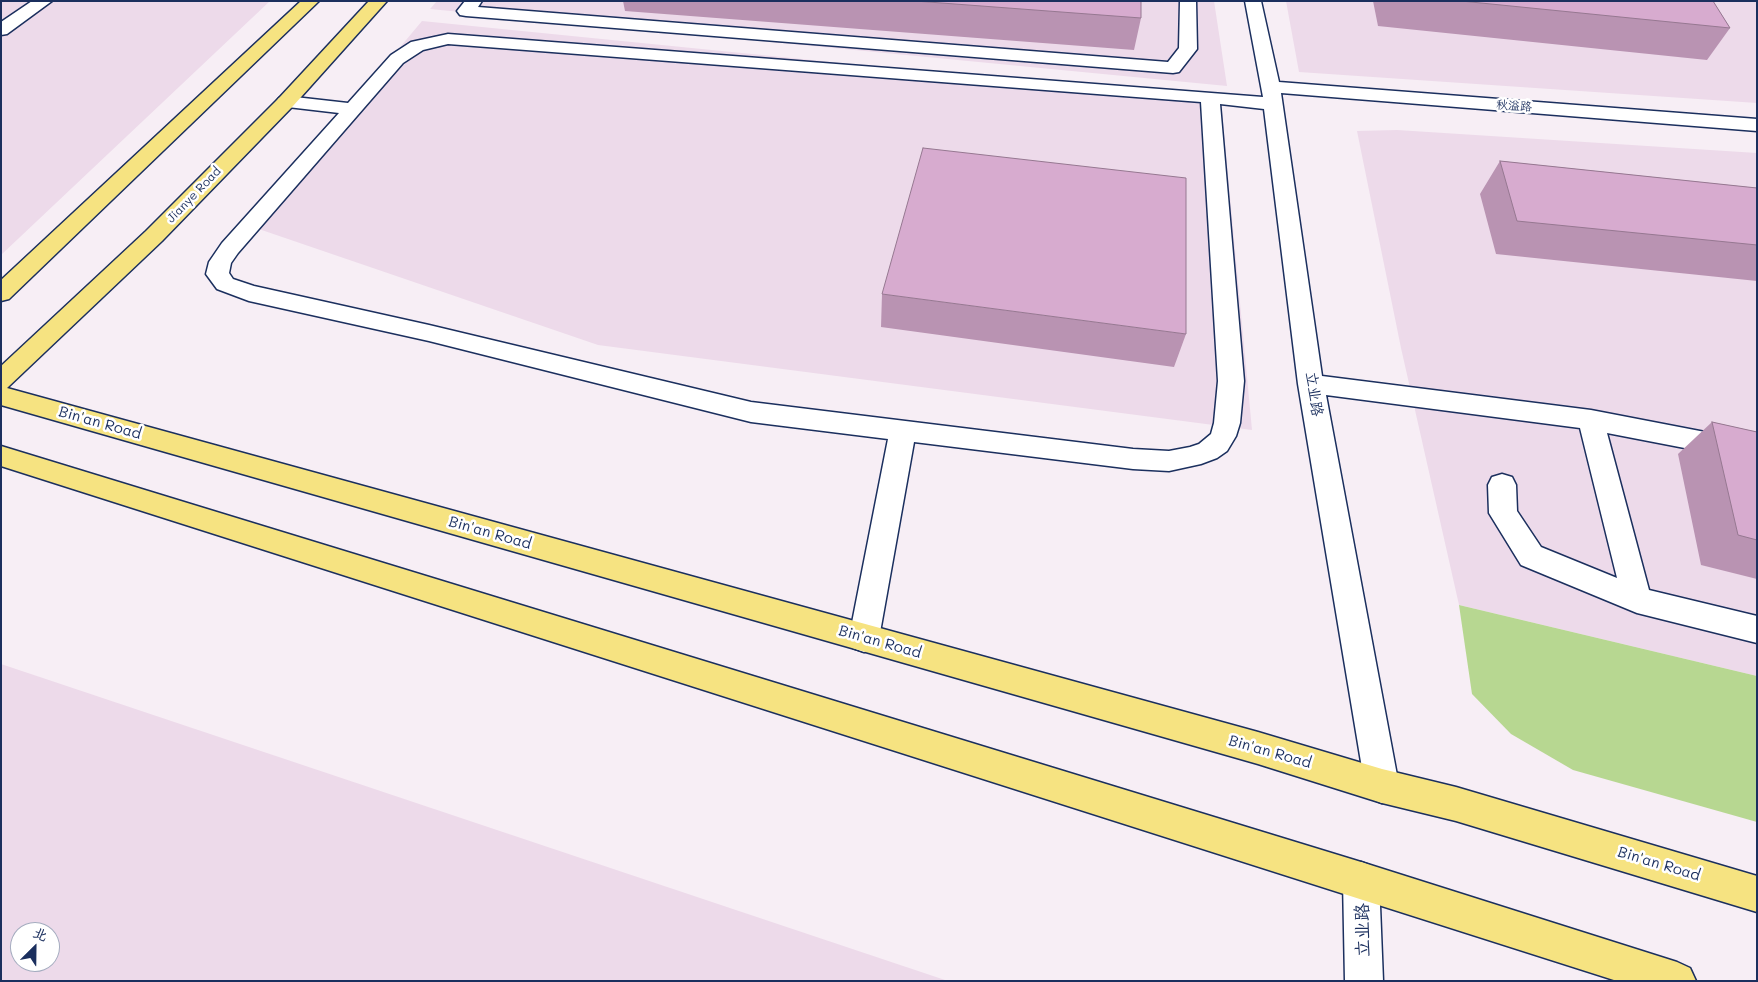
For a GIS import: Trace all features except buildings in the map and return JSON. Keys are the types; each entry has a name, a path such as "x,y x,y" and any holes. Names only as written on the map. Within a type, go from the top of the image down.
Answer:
{"main road":[{"path":"1,293 312,1"},
{"name":"Jianye Road","path":"1,381 154,236 286,102 379,1"},
{"name":"Bin'an Road","path":"1,396 1258,748 1382,786 1456,804 1757,894"},
{"path":"1,456 1361,880 1677,981"}],"street":[{"path":"1,30 44,1"},
{"path":"474,1 466,11 1173,68 1188,49 1188,1"},
{"path":"537,16 548,1"},
{"name":"立业路","path":"1253,1 1272,95 1311,384 1382,786"},
{"path":"1,9 29,12"},
{"name":"秋溢路","path":"903,431 751,412 429,333 249,294 225,284 217,274 220,262 230,248 406,52 430,42 448,39 1210,97 1272,95 1757,125"},
{"path":"864,638 903,431 1133,459 1169,460 1192,458 1218,444 1227,423 1231,381 1214,128 1210,97"},
{"path":"286,102 353,109"},
{"path":"1311,384 1591,420 1757,452"},
{"path":"1591,420 1637,600"},
{"path":"1502,485 1503,513 1532,556 1637,600 1757,630"},
{"name":"立业路","path":"1361,880 1364,981"}],"shaded area":[{"path":"1,1 270,1 1,255"},
{"path":"437,1 1214,1 1227,86 430,9"},
{"path":"1286,1 1757,1 1757,103 1299,72"},
{"path":"422,21 1221,101 1252,430 598,345 250,226"},
{"path":"1397,130 1757,153 1757,676 1459,605 1401,348 1357,131"},
{"path":"1,664 948,981 1,981"}],"green space":[{"path":"1459,605 1757,676 1757,822 1573,770 1511,734 1472,694"}]}
